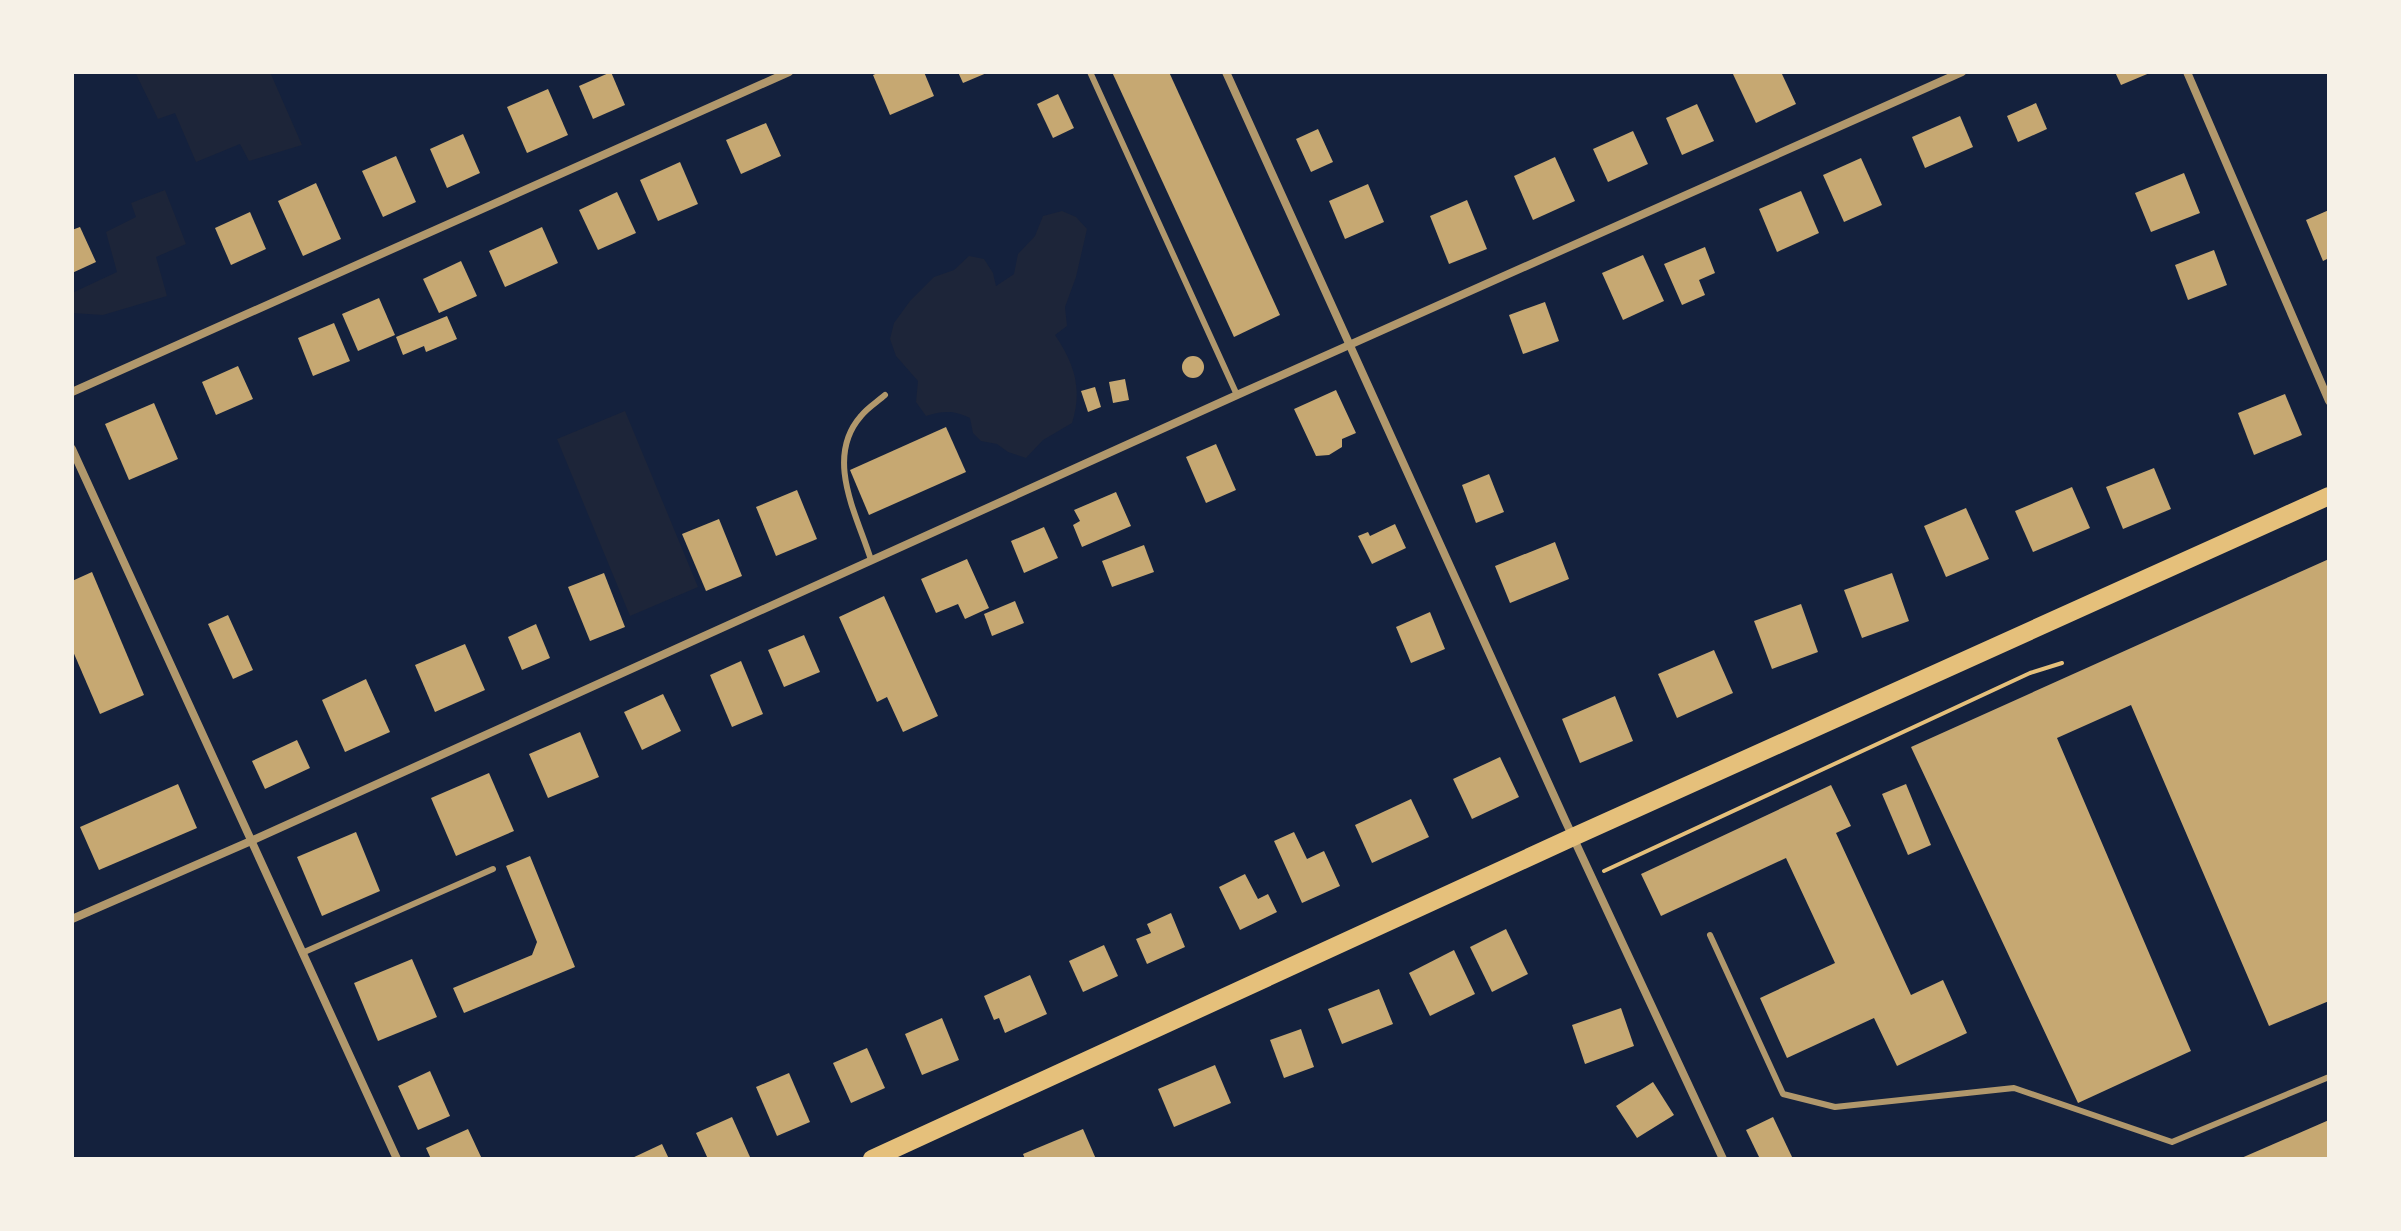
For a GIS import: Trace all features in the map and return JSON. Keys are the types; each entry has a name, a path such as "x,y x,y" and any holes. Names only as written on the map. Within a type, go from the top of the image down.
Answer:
{"main road":[{"path":"872,1159 1573,837 2329,496"}],"street":[{"path":"72,392 789,72"},
{"path":"1226,72 1591,877 1723,1159"},
{"path":"72,919 1962,72"},
{"path":"2187,72 2329,401"},
{"path":"72,449 397,1159"}],"lane":[{"path":"1090,72 1237,395"},
{"path":"871,560 843,475 842,460 860,417 885,395"},
{"path":"302,953 493,869"},
{"path":"1710,935 1783,1094 1835,1107 2014,1088 2172,1142 2329,1077"}],"path":[{"path":"1591,877 2030,673 2062,663"}],"shaded area":[{"path":"135,72 270,72 302,145 249,161 240,144 196,162 175,113 158,119"},
{"path":"165,190 186,244 156,257 167,296 103,315 72,313 72,293 117,272 106,232 136,217 131,203"},
{"path":"1062,211 1076,217 1087,229 1076,277 1065,307 1067,326 1055,335 1072,366 1077,399 1072,423 1043,440 1026,458 1008,452 997,444 981,441 973,433 970,418 964,415 948,412 926,416 916,402 918,381 896,356 890,339 894,323 934,277 954,270 969,256 984,259 993,273 996,286 1014,274 1018,254 1035,236 1043,216"},
{"path":"625,411 698,587 630,616 557,439"}],"building":[{"path":"611,72 625,105 593,119 579,86"},
{"path":"880,72 924,72 934,96 890,115 873,75"},
{"path":"958,72 989,72 963,83"},
{"path":"1112,72 1169,72 1280,315 1234,337"},
{"path":"1732,72 1781,72 1796,104 1756,123"},
{"path":"2115,72 2152,72 2121,85"},
{"path":"548,89 568,135 527,153 507,107"},
{"path":"1058,94 1074,128 1053,138 1037,104"},
{"path":"2036,103 2047,129 2018,142 2007,116"},
{"path":"1697,104 1714,141 1682,155 1666,118"},
{"path":"1960,116 1973,147 1925,168 1912,137"},
{"path":"766,123 781,156 741,174 726,140"},
{"path":"1318,129 1333,162 1311,172 1296,139"},
{"path":"1633,131 1648,164 1608,182 1593,149"},
{"path":"463,134 480,173 447,188 430,149"},
{"path":"396,156 416,202 383,217 362,171"},
{"path":"1555,157 1575,201 1533,220 1514,176"},
{"path":"1861,158 1882,205 1844,222 1823,175"},
{"path":"680,162 698,204 658,221 640,180"},
{"path":"2184,173 2200,213 2151,232 2135,193"},
{"path":"316,183 341,239 303,256 278,201"},
{"path":"1368,184 1384,222 1345,239 1329,201"},
{"path":"1801,191 1819,233 1777,252 1759,209"},
{"path":"617,192 636,233 598,250 579,210"},
{"path":"1467,200 1487,249 1449,264 1430,216"},
{"path":"2329,210 2329,258 2323,261 2306,220"},
{"path":"250,212 266,249 231,265 215,228"},
{"path":"80,227 96,262 72,273 72,230"},
{"path":"542,227 558,263 505,287 489,251"},
{"path":"1705,247 1715,273 1699,280 1705,295 1682,305 1664,264"},
{"path":"2214,250 2227,285 2188,300 2175,265"},
{"path":"1643,255 1664,301 1623,320 1602,273"},
{"path":"461,261 477,296 439,313 423,279"},
{"path":"379,298 395,335 358,351 342,314"},
{"path":"1545,302 1559,341 1523,354 1509,315"},
{"path":"447,316 457,339 426,352 424,346 403,355 396,337"},
{"path":"334,323 350,361 313,376 298,338"},
{"path":"1193,356 1201,359 1204,367 1201,375 1193,378 1185,375 1182,367 1185,359"},
{"path":"238,366 253,399 216,415 202,382"},
{"path":"1125,379 1129,400 1113,403 1109,382"},
{"path":"1095,387 1101,407 1088,412 1081,391"},
{"path":"1336,390 1356,433 1342,439 1342,447 1329,455 1316,456 1294,409"},
{"path":"2285,394 2302,435 2254,455 2238,413"},
{"path":"154,403 178,459 129,480 105,424"},
{"path":"946,427 966,472 869,515 850,470"},
{"path":"1216,444 1236,490 1206,503 1186,457"},
{"path":"2154,468 2171,509 2123,529 2106,487"},
{"path":"1489,474 1504,512 1476,523 1462,485"},
{"path":"2072,487 2090,528 2033,552 2015,511"},
{"path":"797,490 817,539 776,556 756,507"},
{"path":"1116,492 1131,526 1082,547 1073,525 1080,521 1074,510"},
{"path":"1966,508 1989,559 1946,577 1924,526"},
{"path":"719,519 742,576 706,591 682,534"},
{"path":"1395,524 1406,548 1372,564 1358,536 1368,532 1370,536"},
{"path":"1044,527 1058,558 1024,573 1011,541"},
{"path":"1555,542 1569,579 1510,603 1495,566"},
{"path":"1144,545 1154,572 1112,587 1102,561"},
{"path":"967,559 989,608 965,619 958,604 936,613 921,579"},
{"path":"2329,559 2329,1001 2269,1026 2131,705 2057,738 2191,1051 2078,1103 1911,747"},
{"path":"92,572 144,695 100,714 72,649 72,581"},
{"path":"604,573 625,627 590,641 568,587"},
{"path":"1892,573 1909,621 1862,638 1844,590"},
{"path":"884,596 938,716 903,732 887,697 877,702 839,617"},
{"path":"1015,601 1024,623 992,636 984,614"},
{"path":"1801,604 1818,652 1772,669 1754,621"},
{"path":"1430,612 1445,649 1411,663 1396,627"},
{"path":"228,615 253,670 233,679 208,624"},
{"path":"536,624 550,658 522,670 508,637"},
{"path":"804,635 820,672 784,687 768,650"},
{"path":"465,644 485,690 435,712 415,665"},
{"path":"1714,650 1733,693 1677,718 1658,674"},
{"path":"741,661 763,714 732,727 710,675"},
{"path":"366,679 390,732 345,752 322,700"},
{"path":"663,694 681,731 642,750 624,712"},
{"path":"1615,696 1633,741 1580,763 1562,719"},
{"path":"580,732 599,777 548,798 529,754"},
{"path":"297,740 310,768 265,789 252,761"},
{"path":"1500,757 1519,797 1472,819 1453,779"},
{"path":"489,773 514,831 456,856 431,798"},
{"path":"178,784 197,828 99,870 80,827"},
{"path":"1906,784 1931,845 1908,855 1882,794"},
{"path":"1831,785 1851,826 1836,833 1911,995 1943,980 1967,1033 1897,1066 1874,1018 1787,1058 1760,998 1835,963 1786,858 1661,916 1641,874"},
{"path":"1411,799 1429,837 1372,863 1355,825"},
{"path":"356,832 380,891 322,916 297,857"},
{"path":"1294,832 1307,859 1324,851 1340,886 1302,903 1274,841"},
{"path":"530,856 575,967 464,1013 453,988 532,955 537,942 506,866"},
{"path":"1245,874 1258,899 1268,894 1277,912 1240,930 1219,887"},
{"path":"1171,913 1185,947 1147,964 1136,939 1151,933 1147,924"},
{"path":"1506,929 1528,974 1492,992 1470,947"},
{"path":"1104,945 1118,976 1083,992 1069,961"},
{"path":"1454,950 1475,994 1430,1016 1409,973"},
{"path":"412,959 437,1017 378,1041 354,983"},
{"path":"1030,975 1047,1014 1005,1033 999,1018 994,1020 984,996"},
{"path":"1379,989 1393,1024 1342,1044 1328,1009"},
{"path":"1621,1008 1634,1046 1585,1064 1572,1025"},
{"path":"942,1018 959,1060 922,1075 905,1034"},
{"path":"1301,1029 1314,1067 1284,1078 1270,1040"},
{"path":"867,1048 885,1088 851,1103 833,1063"},
{"path":"1215,1065 1231,1103 1174,1127 1158,1089"},
{"path":"430,1071 450,1116 418,1130 398,1086"},
{"path":"789,1073 810,1122 777,1136 756,1087"},
{"path":"1653,1082 1674,1115 1637,1138 1616,1106"},
{"path":"732,1117 750,1157 708,1159 696,1133"},
{"path":"1773,1117 1793,1159 1760,1159 1746,1130"},
{"path":"2329,1120 2329,1159 2239,1159"},
{"path":"468,1129 482,1159 431,1159 426,1148"},
{"path":"1083,1129 1096,1159 1025,1159 1023,1154"},
{"path":"662,1144 669,1159 630,1159"}]}
